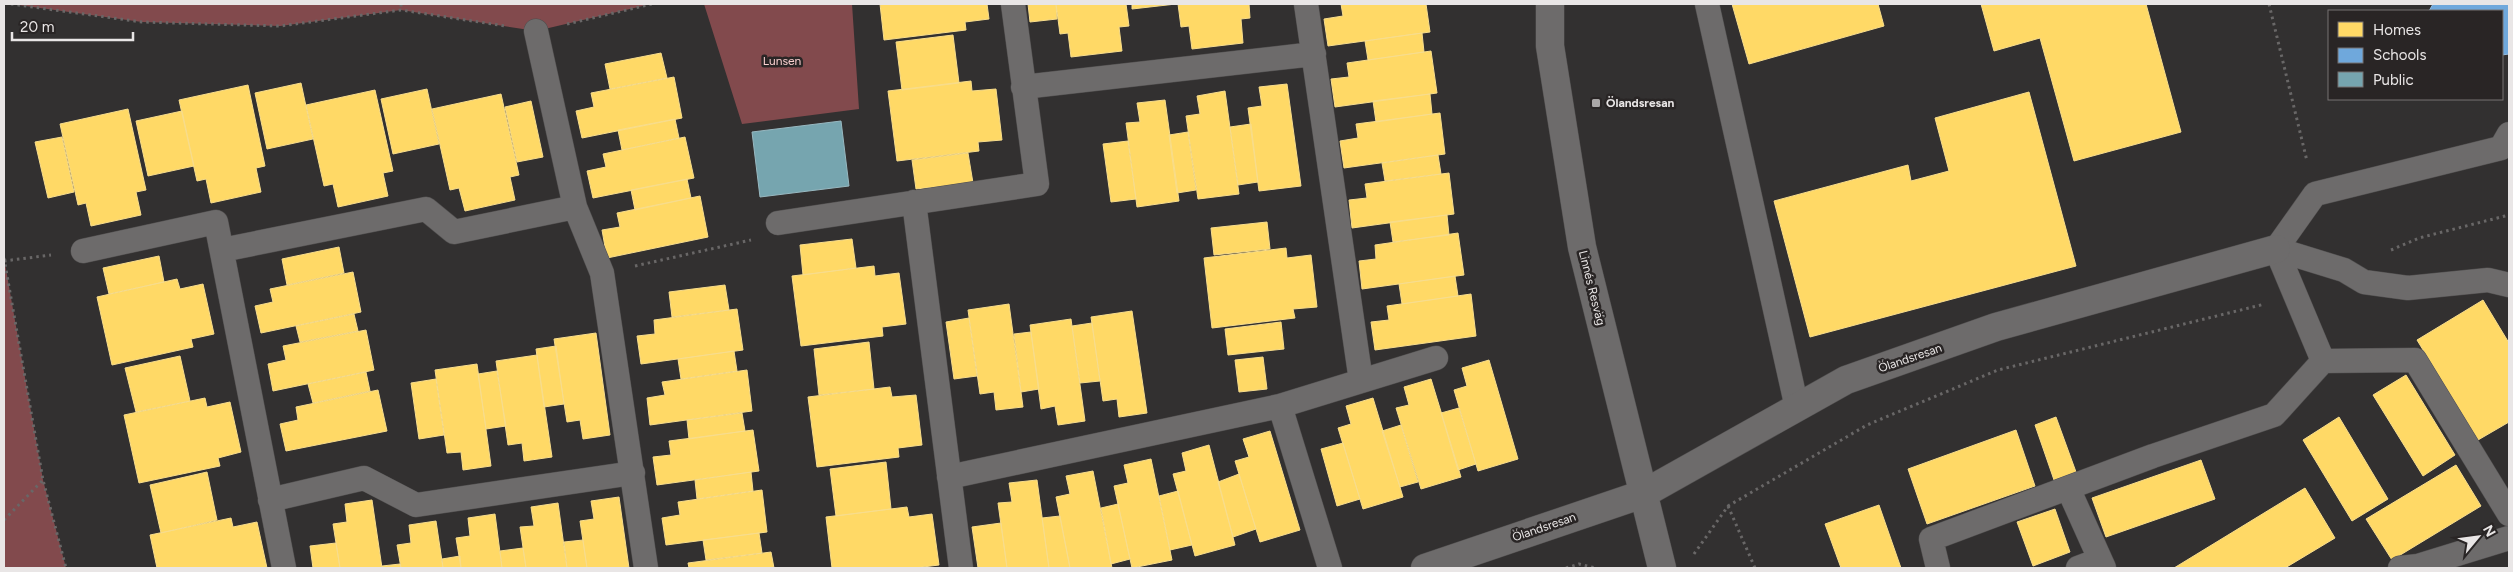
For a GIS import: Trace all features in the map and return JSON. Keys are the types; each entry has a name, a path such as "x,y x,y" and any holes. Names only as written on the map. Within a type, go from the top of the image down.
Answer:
{"street":[{"name":"Linnés Resväg","path":"1550,4 1550,46 1582,247 1662,566"},
{"name":"Ölandsresan","path":"1424,568 1643,494 1846,380 1996,327 2276,249"}],"lane":[{"path":"778,223 1037,184 1013,4"},
{"path":"1306,4 1361,381"},
{"path":"1707,4 1797,408"},
{"path":"536,31 575,207 602,273 646,568"},
{"path":"1023,87 1314,54"},
{"path":"2276,249 2315,194 2501,148 2509,134"},
{"path":"914,202 961,568"},
{"path":"222,250 426,209 454,232 575,207"},
{"path":"83,251 216,222 284,568"},
{"path":"2276,249 2344,270 2364,282 2408,288 2488,280 2509,285"},
{"path":"2276,249 2323,360"},
{"path":"949,477 1280,406 1436,358"},
{"path":"1938,568 1931,539 2274,414 2323,360 2415,360 2509,514"},
{"path":"1280,406 1330,568"},
{"path":"270,500 364,478 416,505 633,473"},
{"path":"2068,488 2094,566"},
{"path":"2400,568 2418,566 2509,538"}],"path":[{"path":"11,4 142,22 280,26 402,10 536,31 652,4"},
{"path":"401,4 402,10"},
{"path":"2269,4 2315,194"},
{"path":"2344,270 2419,238 2509,215"},
{"path":"602,273 766,237 778,223"},
{"path":"66,568 43,480 4,259 83,251"},
{"path":"1662,566 1693,556 1728,506 1862,428 1998,370 2296,296"},
{"path":"4,520 43,480"},
{"path":"1728,506 1755,568"},
{"path":"1566,568 1579,564 1596,568"}],"green space":[{"path":"11,4 651,4 536,31 401,10 280,26 142,22"},
{"name":"Lunsen","path":"704,4 852,4 859,109 742,124"},
{"path":"4,258 43,480 66,568 4,568"}],"building: Homes":[{"path":"880,4 987,4 989,19 965,22 966,30 884,40"},
{"path":"1028,4 1056,4 1057,19 1030,22"},
{"path":"1056,4 1126,4 1129,26 1119,27 1122,51 1071,57 1068,33 1060,34"},
{"path":"1132,4 1176,4 1132,9"},
{"path":"1178,4 1249,4 1250,18 1241,19 1243,43 1192,49 1189,26 1181,27"},
{"path":"1341,4 1426,4 1430,32 1328,46 1324,19 1343,16"},
{"path":"1732,4 1878,4 1884,26 1749,64"},
{"path":"1981,4 2146,4 2181,132 2074,161 2040,38 1994,51"},
{"path":"1422,33 1424,52 1368,60 1365,41"},
{"path":"953,35 959,83 902,90 896,42"},
{"path":"1431,51 1437,93 1335,107 1331,79 1349,77 1347,63"},
{"path":"661,53 667,78 610,89 605,64"},
{"path":"674,77 682,118 582,138 576,111 594,107 591,93"},
{"path":"971,81 972,91 996,89 1002,140 978,142 979,151 897,161 888,91"},
{"path":"301,83 313,139 267,149 255,93"},
{"path":"1287,84 1301,186 1259,191 1248,108 1262,106 1259,87"},
{"path":"248,85 265,166 256,168 261,192 211,203 206,179 197,181 179,100"},
{"path":"427,89 439,144 393,154 381,99"},
{"path":"375,90 393,171 383,173 388,196 338,207 333,184 324,186 306,105"},
{"path":"1225,91 1239,194 1198,199 1186,116 1200,114 1197,96"},
{"path":"2029,92 2076,266 1810,337 1774,201 1908,165 1911,181 1949,171 1935,118"},
{"path":"501,94 519,175 510,177 515,200 465,211 459,188 450,190 432,109"},
{"path":"1430,94 1432,114 1376,122 1373,101"},
{"path":"1165,100 1179,201 1137,207 1126,123 1140,122 1137,103"},
{"path":"531,101 543,157 517,162 505,107"},
{"path":"128,109 146,190 136,192 141,215 91,226 86,203 78,205 60,124"},
{"path":"182,111 194,166 148,176 136,121"},
{"path":"1440,113 1445,154 1344,168 1340,141 1358,138 1356,124"},
{"path":"675,119 679,138 622,150 618,130"},
{"path":"1251,124 1258,182 1238,185 1230,127"},
{"path":"1188,132 1196,190 1177,193 1169,135"},
{"path":"62,137 74,192 48,198 35,142"},
{"path":"685,137 694,178 593,198 587,171 606,167 603,154"},
{"path":"1128,141 1136,199 1111,202 1103,144"},
{"path":"968,153 973,183 916,189 912,160"},
{"path":"1438,155 1441,174 1385,181 1382,163"},
{"path":"1449,173 1454,214 1352,228 1349,200 1367,198 1365,184"},
{"path":"687,179 691,198 635,210 631,190"},
{"path":"700,196 708,237 607,258 602,230 620,227 617,213"},
{"path":"1447,215 1449,235 1393,242 1390,222"},
{"path":"1267,222 1270,249 1214,255 1211,228"},
{"path":"1458,233 1464,275 1362,289 1359,261 1376,259 1375,245"},
{"path":"852,239 856,268 803,275 800,245"},
{"path":"339,247 344,273 287,285 282,259"},
{"path":"1286,248 1287,258 1311,255 1317,307 1293,309 1295,318 1212,328 1204,258"},
{"path":"159,256 164,282 109,294 103,268"},
{"path":"874,266 875,276 899,273 906,324 882,327 883,336 801,346 792,276"},
{"path":"353,272 361,312 261,333 255,306 273,302 270,289"},
{"path":"1455,276 1458,296 1402,304 1399,284"},
{"path":"177,279 180,289 203,284 214,334 191,339 193,347 112,365 97,297"},
{"path":"725,285 729,310 672,317 669,292"},
{"path":"1471,294 1476,336 1375,350 1371,322 1389,320 1387,306"},
{"path":"2483,300 2509,343 2509,422 2478,440 2417,340"},
{"path":"1009,304 1023,407 996,410 994,392 980,394 968,310"},
{"path":"737,309 743,350 641,364 637,336 655,334 654,320"},
{"path":"1132,311 1147,413 1119,417 1117,399 1103,401 1091,317"},
{"path":"354,314 358,331 300,342 296,326"},
{"path":"969,318 977,376 954,379 946,322"},
{"path":"1071,319 1085,421 1058,425 1055,406 1041,409 1030,325"},
{"path":"1281,322 1284,349 1228,355 1225,329"},
{"path":"1092,323 1100,381 1080,383 1072,326"},
{"path":"366,330 374,370 273,391 268,364 286,360 283,346"},
{"path":"1031,332 1039,389 1021,392 1014,334"},
{"path":"596,333 610,435 583,439 580,420 567,422 554,339"},
{"path":"869,342 874,389 819,395 814,349"},
{"path":"556,346 564,404 544,407 536,349"},
{"path":"734,351 737,371 681,379 678,359"},
{"path":"537,355 552,457 524,461 522,443 508,445 496,361"},
{"path":"180,356 190,401 136,412 125,368"},
{"path":"1263,357 1267,389 1239,392 1235,360"},
{"path":"1489,360 1518,459 1478,471 1454,390 1467,386 1462,368"},
{"path":"477,364 491,466 463,470 461,452 447,453 435,370"},
{"path":"747,370 752,411 650,425 647,398 665,395 662,382"},
{"path":"497,371 506,426 486,429 478,374"},
{"path":"366,372 370,391 313,403 308,384"},
{"path":"2406,375 2455,455 2423,476 2373,395"},
{"path":"436,379 444,435 419,439 411,383"},
{"path":"1431,379 1461,477 1421,489 1396,408 1409,405 1404,387"},
{"path":"890,387 892,397 916,395 922,445 898,448 899,457 817,467 808,397"},
{"path":"378,390 387,431 286,451 280,424 298,420 296,407"},
{"path":"205,398 207,407 230,402 241,452 218,458 220,466 139,483 124,415"},
{"path":"1373,398 1403,497 1363,509 1338,428 1351,424 1346,406"},
{"path":"1459,408 1476,464 1458,470 1441,413"},
{"path":"742,413 745,431 689,439 687,420"},
{"path":"2056,417 2076,472 2054,480 2035,425"},
{"path":"2339,417 2388,499 2352,521 2303,440"},
{"path":"1401,425 1418,482 1400,487 1382,431"},
{"path":"753,430 759,471 657,485 653,457 671,455 669,441"},
{"path":"2016,430 2035,486 1927,524 1908,469"},
{"path":"1270,431 1300,530 1260,542 1235,461 1249,457 1243,439"},
{"path":"1343,443 1360,499 1337,506 1321,449"},
{"path":"1209,445 1235,545 1195,556 1173,474 1186,471 1182,453"},
{"path":"1151,459 1172,560 1132,568 1114,486 1128,483 1124,465"},
{"path":"2201,460 2215,499 2106,537 2092,498"},
{"path":"886,462 891,509 836,516 830,469"},
{"path":"2456,465 2481,506 2392,560 2366,519"},
{"path":"1093,471 1112,568 1070,568 1056,497 1070,494 1066,476"},
{"path":"207,472 217,520 161,533 150,485"},
{"path":"751,472 753,491 697,499 695,480"},
{"path":"1239,474 1256,529 1233,537 1218,482"},
{"path":"1037,480 1049,568 1007,568 998,503 1012,502 1009,483"},
{"path":"2305,488 2335,538 2285,568 2174,568"},
{"path":"762,490 767,532 666,545 662,518 680,515 678,502"},
{"path":"1178,491 1192,545 1170,550 1159,496"},
{"path":"619,497 629,568 587,568 580,521 594,519 591,501"},
{"path":"372,500 382,568 340,568 333,524 347,522 345,504"},
{"path":"558,503 567,568 526,568 520,527 534,526 531,507"},
{"path":"1118,504 1130,559 1111,564 1101,508"},
{"path":"1879,505 1901,568 1841,568 1825,524"},
{"path":"907,507 909,517 932,514 939,565 915,568 832,568 826,517"},
{"path":"2055,509 2070,552 2033,566 2017,522"},
{"path":"495,514 502,568 461,568 456,538 470,536 468,518"},
{"path":"1060,516 1070,568 1049,568 1042,518"},
{"path":"231,518 233,527 257,522 267,568 157,568 150,535"},
{"path":"436,521 443,568 401,568 397,545 411,543 409,525"},
{"path":"1001,523 1007,568 978,568 972,527"},
{"path":"759,533 762,553 706,560 703,540"},
{"path":"583,540 587,568 567,568 564,542"},
{"path":"336,543 340,568 313,568 310,546"},
{"path":"523,548 526,568 502,568 500,551"},
{"path":"771,552 774,568 689,568 688,563"},
{"path":"460,556 461,568 443,568 442,559"},
{"path":"400,564 401,568 382,568 382,566"}],"building: Schools":[{"path":"2433,4 2509,4 2509,54 2503,55 2503,10 2430,10"}],"building: Public":[{"path":"841,121 849,186 760,197 752,132"}],"place":[{"name":"Ölandsresan","path":"1596,103"}]}
